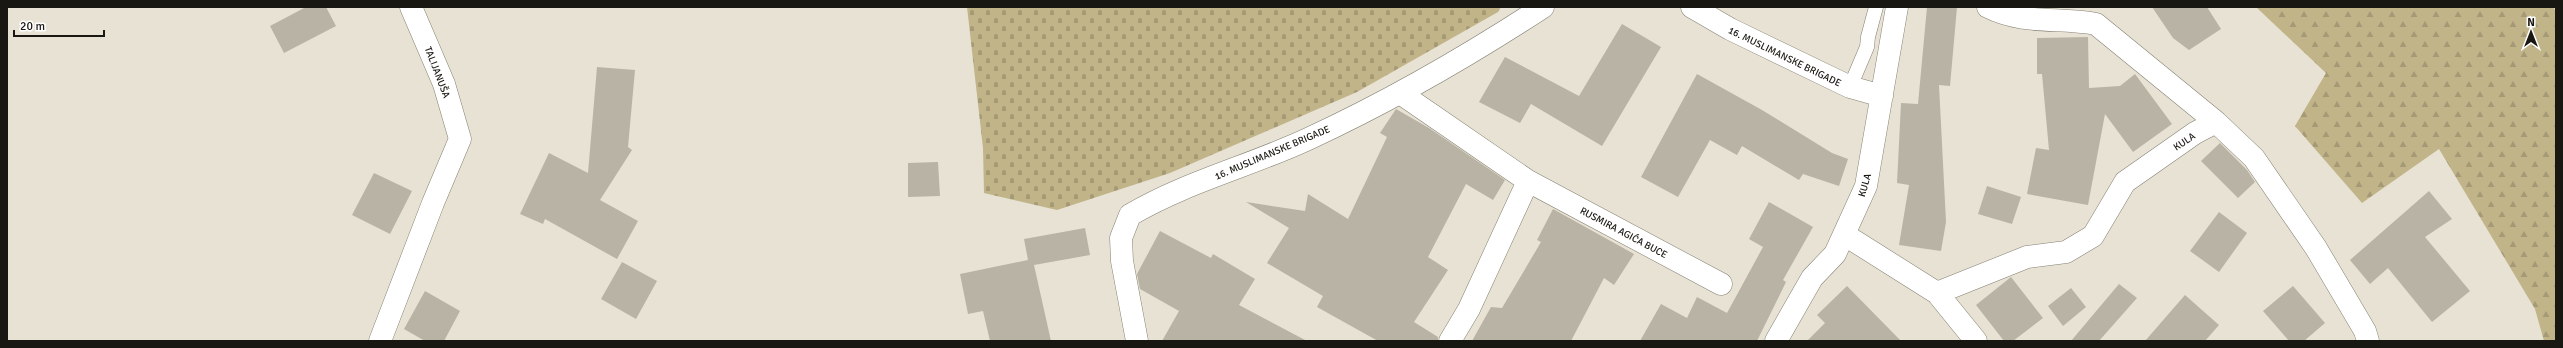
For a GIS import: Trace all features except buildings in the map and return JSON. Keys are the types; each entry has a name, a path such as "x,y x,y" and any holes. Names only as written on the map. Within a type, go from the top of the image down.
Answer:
{"street":[{"name":"TALIJANUŠA","path":"380,341 432,203 460,139 444,84 411,7"},
{"name":"16. MUSLIMANSKE BRIGADE","path":"1137,341 1122,261 1121,238 1130,215 1183,188 1307,140 1400,93 1477,50 1543,7"},
{"name":"16. MUSLIMANSKE BRIGADE","path":"1692,7 1730,29 1850,87 1882,96"},
{"name":"KULA","path":"1776,341 1812,278 1835,254 1845,235 1866,186 1898,7"},
{"path":"1988,7 2001,14 2030,21 2072,20 2096,24 2216,122 2254,158 2316,248 2365,331 2368,341"},
{"name":"RUSMIRA AGIĆA BUCE","path":"1400,93 1528,181 1721,284"},
{"name":"KULA","path":"1936,293 2027,257 2066,252 2093,236 2124,182 2195,133 2216,122"},
{"path":"1450,341 1469,309 1528,181"},
{"path":"1845,235 1936,293 1976,341"}],"lane":[{"path":"1850,87 1868,47 1868,37 1876,7"}],"green space":[{"path":"967,7 1501,7 1498,12 1357,92 1170,173 1057,210 984,193 983,148"},
{"path":"2256,7 2553,7 2556,11 2556,341 2544,341 2535,309 2439,149 2362,203 2295,126 2326,73"}]}
